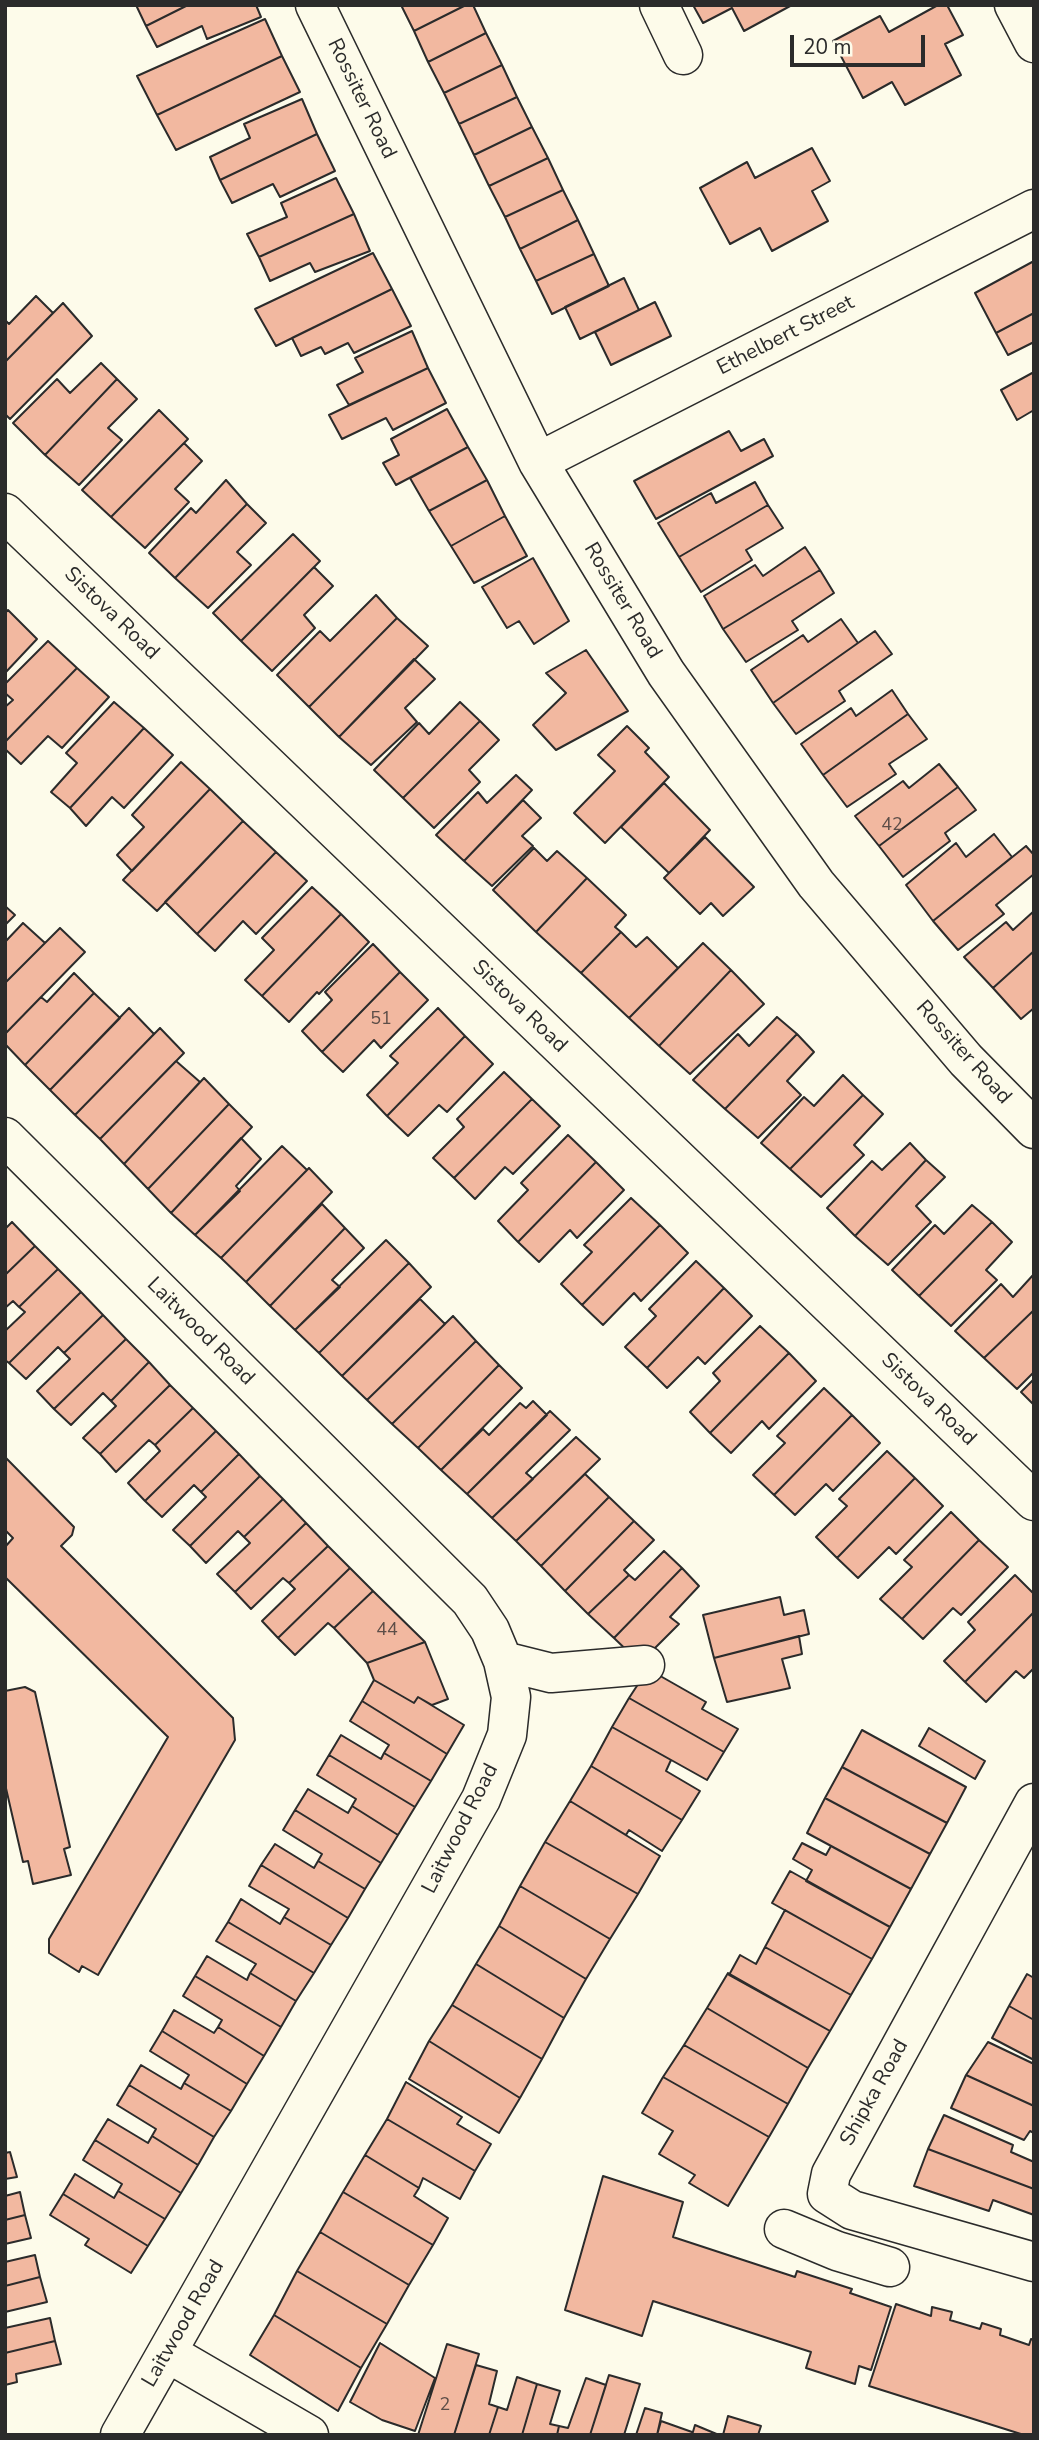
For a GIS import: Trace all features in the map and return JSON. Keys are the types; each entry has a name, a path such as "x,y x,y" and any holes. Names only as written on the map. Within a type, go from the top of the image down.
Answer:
{"street":[{"name":"Rossiter Road","path":"315,5 538,462 666,673 816,884 966,1060 1034,1129"},
{"path":"659,5 683,55"},
{"path":"1014,5 1034,43"},
{"name":"Ethelbert Street","path":"538,462 1034,209"},
{"name":"Sistova Road","path":"5,513 1034,1502"},
{"name":"Laitwood Road","path":"5,1137 470,1600 490,1630 503,1661 511,1697 507,1735 481,1799 120,2435"},
{"path":"503,1661 551,1673 636,1668 645,1665"},
{"name":"Shipka Road","path":"1034,1803 831,2174 827,2194 852,2210 1034,2262"},
{"path":"837,2251 852,2210"},
{"path":"784,2229 837,2251 890,2267"},
{"path":"168,2353 309,2435"}],"building":[{"path":"136,5 188,5 146,26"},
{"path":"188,5 256,5 261,17 207,39 202,26 157,47 146,26"},
{"path":"401,5 466,5 414,31"},
{"path":"466,5 473,5 486,33 428,62 414,31"},
{"path":"693,5 792,5 744,31 732,8 703,23"},
{"path":"938,5 947,5 963,35 945,44 961,75 905,105 892,82 863,98 833,41 880,16 889,32"},
{"path":"265,19 282,56 157,115 137,76"},
{"path":"486,33 502,65 444,93 428,62"},
{"path":"282,56 300,92 176,150 157,115"},
{"path":"502,65 517,97 459,124 444,93"},
{"path":"517,97 532,127 474,155 459,124"},
{"path":"302,99 317,134 220,180 210,157 250,138 244,124"},
{"path":"532,127 548,158 489,186 474,155"},
{"path":"317,134 335,171 280,197 273,184 232,203 220,180"},
{"path":"812,148 830,181 812,191 828,221 772,251 760,228 730,244 700,188 747,162 755,178"},
{"path":"548,158 563,190 505,217 489,186"},
{"path":"336,178 354,214 259,257 247,234 287,217 281,203"},
{"path":"563,190 578,220 520,249 505,217"},
{"path":"354,214 370,251 315,272 310,263 270,281 259,257"},
{"path":"578,220 594,254 536,281 520,249"},
{"path":"373,253 392,289 276,346 255,309"},
{"path":"594,254 609,286 552,314 536,281"},
{"path":"1034,261 1034,313 996,333 975,293"},
{"path":"624,278 639,310 580,339 565,307"},
{"path":"392,289 411,326 354,353 348,343 325,354 321,347 301,356 292,338"},
{"path":"36,296 53,313 5,362 5,320 9,324"},
{"path":"655,302 671,336 611,365 595,332"},
{"path":"63,303 92,336 10,419 5,414 5,362"},
{"path":"1034,313 1034,342 1008,355 996,333"},
{"path":"412,331 428,368 349,405 337,385 363,372 355,358"},
{"path":"101,363 117,379 45,455 13,423 57,379 70,393"},
{"path":"428,368 446,403 393,430 386,418 342,439 329,415"},
{"path":"1034,372 1034,410 1017,420 1001,390"},
{"path":"117,379 137,399 108,428 122,440 79,485 45,455"},
{"path":"447,409 468,447 396,485 383,463 399,455 391,439"},
{"path":"159,410 188,439 111,517 82,490"},
{"path":"729,431 741,451 764,439 773,456 656,519 634,481"},
{"path":"184,443 202,461 175,489 189,502 145,548 111,517"},
{"path":"468,447 487,480 429,511 410,478"},
{"path":"226,480 247,504 175,578 149,553 191,508 196,513"},
{"path":"487,480 505,516 451,546 429,511"},
{"path":"755,482 768,505 679,557 658,523 711,493 716,503"},
{"path":"247,504 266,523 237,552 251,565 208,608 175,578"},
{"path":"768,505 783,528 746,550 752,560 701,592 679,557"},
{"path":"505,516 527,556 474,583 451,546"},
{"path":"293,534 320,561 241,641 213,613"},
{"path":"805,547 820,570 723,629 704,596 755,565 763,576"},
{"path":"533,558 569,621 534,644 519,621 507,628 482,587"},
{"path":"314,567 333,586 304,615 315,628 272,671 241,641"},
{"path":"820,570 834,593 792,621 798,630 746,662 723,629"},
{"path":"376,595 397,618 309,707 277,675 320,631 330,641"},
{"path":"8,610 37,639 5,673 5,613"},
{"path":"397,618 428,646 339,737 309,707"},
{"path":"841,619 858,643 773,703 751,670 803,635 808,642"},
{"path":"875,631 892,654 839,691 845,701 796,734 773,703"},
{"path":"48,641 77,668 5,742 5,707 13,700 5,693 5,684"},
{"path":"586,650 628,711 556,750 533,725 566,693 546,673"},
{"path":"414,659 435,679 405,708 417,722 371,765 339,737"},
{"path":"77,668 109,697 62,748 48,736 21,764 5,749 5,742"},
{"path":"892,690 908,714 823,775 801,744 851,708 856,716"},
{"path":"114,702 144,728 70,808 51,792 77,763 66,753"},
{"path":"460,702 480,721 403,798 374,770 419,723 429,734"},
{"path":"908,714 927,739 889,764 896,774 847,807 823,775"},
{"path":"480,721 499,740 469,770 480,782 434,828 403,798"},
{"path":"627,726 649,748 645,752 669,777 605,843 574,813 615,771 598,755"},
{"path":"144,728 173,755 124,808 112,797 86,826 70,808"},
{"path":"181,762 210,789 132,871 117,855 144,827 132,815"},
{"path":"939,764 958,787 879,846 855,816 903,781 909,788"},
{"path":"516,775 532,790 464,861 436,835 478,792 487,803"},
{"path":"664,783 710,830 669,873 621,827"},
{"path":"958,787 976,810 945,833 950,841 903,877 879,846"},
{"path":"210,789 243,821 157,911 123,880"},
{"path":"523,800 541,818 522,836 533,846 492,886 464,861"},
{"path":"243,821 276,852 197,934 165,902"},
{"path":"994,834 1012,857 933,921 906,885 956,843 966,857"},
{"path":"705,837 754,887 723,916 711,903 700,914 664,878"},
{"path":"1026,846 1034,855 1034,874 996,905 1004,914 958,950 933,921"},
{"path":"534,848 547,861 557,851 587,878 536,932 493,890"},
{"path":"276,852 307,881 256,934 243,921 215,951 197,934"},
{"path":"587,878 626,915 615,927 621,932 581,973 536,932"},
{"path":"312,887 341,914 262,996 245,980 274,950 262,938"},
{"path":"5,906 15,915 5,925"},
{"path":"1034,911 1034,951 993,988 964,957 1006,922 1013,930"},
{"path":"341,914 369,942 289,1022 262,996"},
{"path":"23,923 45,943 5,983 5,942"},
{"path":"60,928 85,952 5,1034 5,983"},
{"path":"621,932 636,947 647,937 678,968 629,1018 581,973"},
{"path":"703,943 731,970 659,1046 629,1018"},
{"path":"373,944 400,972 322,1052 302,1031 332,1000 325,992"},
{"path":"1034,951 1034,1008 1021,1019 993,988"},
{"path":"731,970 764,1004 690,1074 659,1046"},
{"path":"400,972 428,1000 381,1048 374,1040 343,1072 322,1052"},
{"path":"74,973 94,993 25,1065 5,1044 5,1034 41,997 47,1002"},
{"path":"94,993 120,1018 50,1090 25,1065"},
{"path":"129,1008 154,1034 75,1115 50,1090"},
{"path":"438,1008 465,1036 387,1116 367,1095 398,1063 390,1056"},
{"path":"777,1017 797,1034 725,1109 693,1080 738,1034 749,1046"},
{"path":"160,1028 184,1053 100,1139 75,1115"},
{"path":"797,1034 814,1052 787,1081 801,1095 758,1138 725,1109"},
{"path":"465,1036 493,1064 447,1112 439,1105 408,1136 387,1116"},
{"path":"176,1061 200,1082 124,1164 100,1139"},
{"path":"504,1072 532,1099 454,1178 433,1158 464,1127 457,1119"},
{"path":"843,1075 863,1095 790,1169 761,1143 804,1097 814,1106"},
{"path":"204,1078 229,1104 148,1189 124,1164"},
{"path":"863,1095 883,1114 854,1145 864,1155 821,1197 790,1169"},
{"path":"532,1099 560,1126 513,1174 505,1167 475,1199 454,1178"},
{"path":"229,1104 252,1127 171,1213 148,1189"},
{"path":"568,1135 596,1162 518,1242 498,1221 528,1190 521,1183"},
{"path":"241,1138 261,1159 236,1186 240,1191 195,1235 171,1213"},
{"path":"910,1143 926,1160 855,1236 827,1208 872,1161 882,1170"},
{"path":"282,1146 307,1170 221,1258 195,1235"},
{"path":"926,1160 945,1177 916,1206 931,1222 888,1265 855,1236"},
{"path":"596,1162 624,1190 577,1238 570,1230 539,1262 518,1242"},
{"path":"309,1168 332,1192 246,1282 221,1258"},
{"path":"631,1198 660,1225 582,1305 561,1284 592,1252 584,1245"},
{"path":"322,1204 345,1228 270,1306 246,1282"},
{"path":"972,1205 992,1222 919,1296 892,1270 935,1225 944,1234"},
{"path":"12,1222 35,1246 5,1275 5,1229"},
{"path":"992,1222 1012,1242 986,1270 997,1280 951,1326 919,1296"},
{"path":"660,1225 688,1253 641,1301 634,1293 603,1325 582,1305"},
{"path":"345,1228 364,1248 332,1280 340,1287 295,1330 270,1306"},
{"path":"386,1240 409,1263 319,1353 295,1330"},
{"path":"35,1246 58,1269 19,1307 13,1301 5,1308 5,1275"},
{"path":"696,1261 724,1288 647,1368 625,1347 656,1316 649,1309"},
{"path":"409,1263 431,1287 342,1376 319,1353"},
{"path":"58,1269 81,1292 9,1363 5,1360 5,1331 25,1312 19,1307"},
{"path":"1034,1274 1034,1310 984,1358 955,1331 1001,1284 1013,1297"},
{"path":"724,1288 752,1316 705,1364 698,1357 667,1388 647,1368"},
{"path":"81,1292 103,1315 64,1353 58,1347 26,1379 9,1363"},
{"path":"420,1299 445,1324 367,1400 342,1376"},
{"path":"1034,1310 1034,1372 1017,1389 984,1358"},
{"path":"103,1315 126,1339 54,1409 37,1391 70,1359 64,1353"},
{"path":"453,1316 476,1341 392,1424 367,1400"},
{"path":"760,1326 789,1353 710,1433 690,1412 720,1381 713,1373"},
{"path":"126,1339 149,1362 111,1401 103,1393 71,1425 54,1409"},
{"path":"476,1341 499,1365 418,1448 392,1424"},
{"path":"789,1353 816,1381 769,1429 762,1421 731,1453 710,1433"},
{"path":"149,1362 170,1385 100,1454 83,1438 116,1406 111,1401"},
{"path":"499,1365 522,1388 441,1470 418,1448"},
{"path":"1034,1379 1034,1405 1021,1392"},
{"path":"170,1385 193,1408 155,1445 149,1440 116,1472 100,1454"},
{"path":"824,1388 852,1415 774,1495 753,1475 785,1443 777,1436"},
{"path":"533,1401 547,1415 467,1494 441,1470 483,1429 489,1435 520,1403 526,1408"},
{"path":"193,1408 216,1431 145,1501 128,1483 160,1451 155,1445"},
{"path":"550,1411 570,1430 526,1473 533,1479 492,1518 467,1494"},
{"path":"852,1415 880,1443 833,1491 826,1484 795,1515 774,1495"},
{"path":"216,1431 239,1454 201,1492 194,1485 162,1517 145,1501"},
{"path":"576,1437 600,1459 516,1541 492,1518"},
{"path":"887,1451 915,1478 837,1558 816,1537 847,1506 839,1499"},
{"path":"239,1454 260,1476 190,1546 173,1530 206,1497 201,1492"},
{"path":"5,1457 74,1527 72,1535 61,1546 233,1718 235,1740 98,1975 82,1966 79,1972 49,1953 49,1939 168,1737 5,1577 5,1547 13,1538 5,1530"},
{"path":"585,1474 609,1497 541,1566 516,1541"},
{"path":"260,1476 283,1499 244,1537 238,1531 206,1563 190,1546"},
{"path":"915,1478 943,1506 896,1554 889,1547 858,1578 837,1558"},
{"path":"609,1497 634,1521 565,1591 541,1566"},
{"path":"283,1499 306,1523 235,1592 217,1574 250,1543 244,1537"},
{"path":"951,1512 979,1540 902,1619 880,1599 912,1567 904,1560"},
{"path":"634,1521 654,1540 624,1570 629,1575 588,1614 565,1591"},
{"path":"306,1523 328,1546 289,1583 283,1578 251,1609 235,1592"},
{"path":"979,1540 1008,1567 961,1615 953,1608 923,1639 902,1619"},
{"path":"328,1546 350,1568 278,1638 262,1621 295,1589 289,1583"},
{"path":"664,1551 682,1568 614,1638 588,1614 629,1575 635,1580"},
{"path":"350,1568 373,1591 334,1628 328,1623 295,1655 278,1638"},
{"path":"682,1568 699,1586 670,1617 679,1624 640,1663 614,1638"},
{"path":"1015,1575 1034,1594 1034,1612 965,1682 944,1661 975,1630 968,1622"},
{"path":"373,1591 425,1642 367,1663 334,1628"},
{"path":"780,1597 784,1615 804,1610 809,1634 714,1658 703,1615"},
{"path":"1034,1612 1034,1668 1024,1678 1016,1671 986,1702 965,1682"},
{"path":"799,1636 802,1654 782,1659 790,1688 727,1702 714,1658"},
{"path":"425,1642 448,1699 432,1705 418,1697 414,1703 374,1680 367,1663"},
{"path":"648,1669 706,1702 702,1709 738,1729 724,1752 629,1698"},
{"path":"374,1680 414,1703 418,1697 464,1725 447,1754 362,1701"},
{"path":"25,1687 35,1692 70,1847 64,1849 71,1875 33,1884 28,1861 23,1862 5,1784 5,1691"},
{"path":"629,1698 724,1752 707,1780 612,1727"},
{"path":"362,1701 447,1754 431,1781 384,1753 389,1745 350,1721"},
{"path":"612,1727 671,1760 666,1771 700,1791 682,1820 591,1766"},
{"path":"929,1728 985,1761 975,1779 919,1746"},
{"path":"862,1730 966,1787 947,1823 842,1767"},
{"path":"341,1735 381,1759 384,1753 431,1781 415,1807 329,1755"},
{"path":"329,1755 415,1807 398,1835 352,1806 356,1799 317,1775"},
{"path":"591,1766 682,1820 662,1851 629,1830 626,1835 570,1801"},
{"path":"842,1767 947,1823 930,1854 825,1798"},
{"path":"308,1789 348,1813 352,1806 398,1835 381,1863 295,1810"},
{"path":"825,1798 930,1854 911,1889 807,1833"},
{"path":"570,1801 660,1856 638,1894 545,1842"},
{"path":"295,1810 381,1863 365,1889 318,1861 322,1854 283,1830"},
{"path":"545,1842 638,1894 610,1939 520,1886"},
{"path":"802,1843 826,1855 831,1846 911,1889 890,1927 806,1881 812,1870 793,1859"},
{"path":"275,1844 314,1868 318,1861 365,1889 348,1918 261,1865"},
{"path":"261,1865 348,1918 331,1945 284,1917 289,1909 249,1886"},
{"path":"790,1871 890,1927 872,1959 772,1903"},
{"path":"520,1886 610,1939 586,1979 499,1926"},
{"path":"241,1899 280,1924 284,1917 331,1945 314,1973 228,1922"},
{"path":"785,1910 872,1959 851,1995 765,1947"},
{"path":"228,1922 314,1973 296,2001 250,1973 256,1964 216,1941"},
{"path":"499,1926 586,1979 564,2018 476,1964"},
{"path":"765,1947 851,1995 830,2031 729,1975 740,1955 756,1964"},
{"path":"207,1956 247,1980 250,1973 296,2001 281,2027 195,1976"},
{"path":"476,1964 564,2018 542,2059 452,2005"},
{"path":"728,1973 830,2031 808,2068 707,2008"},
{"path":"1027,1974 1034,1978 1034,2020 1009,2006"},
{"path":"195,1976 281,2027 264,2056 218,2027 222,2020 183,1996"},
{"path":"452,2005 542,2059 520,2098 429,2041"},
{"path":"1009,2006 1034,2020 1034,2060 992,2038"},
{"path":"707,2008 808,2068 788,2104 684,2045"},
{"path":"174,2010 214,2033 218,2027 264,2056 247,2084 162,2031"},
{"path":"162,2031 247,2084 231,2111 184,2083 189,2075 150,2051"},
{"path":"429,2041 520,2098 499,2133 409,2079"},
{"path":"988,2042 1034,2064 1034,2106 966,2075"},
{"path":"684,2045 788,2104 769,2137 663,2077"},
{"path":"141,2065 181,2089 184,2083 231,2111 214,2137 129,2085"},
{"path":"966,2075 1034,2106 1034,2133 1030,2131 1024,2140 951,2108"},
{"path":"663,2077 769,2137 728,2206 689,2183 695,2175 659,2154 673,2131 642,2113"},
{"path":"406,2082 462,2117 457,2124 491,2144 475,2171 387,2119"},
{"path":"129,2085 214,2137 198,2165 152,2136 156,2129 117,2105"},
{"path":"944,2115 1013,2145 1011,2152 1034,2162 1034,2189 928,2149"},
{"path":"108,2119 148,2143 152,2136 198,2165 181,2193 95,2140"},
{"path":"387,2119 475,2171 460,2199 423,2178 419,2188 365,2155"},
{"path":"95,2140 181,2193 165,2219 118,2191 122,2184 83,2160"},
{"path":"928,2149 1034,2189 1034,2215 993,2200 989,2211 914,2186"},
{"path":"10,2152 17,2177 5,2179 5,2153"},
{"path":"365,2155 419,2188 414,2196 448,2218 433,2245 343,2192"},
{"path":"75,2174 114,2198 118,2191 165,2219 148,2246 63,2194"},
{"path":"603,2176 683,2202 673,2237 795,2277 797,2271 852,2289 850,2293 891,2307 871,2370 859,2366 855,2384 806,2368 811,2352 653,2301 642,2336 565,2310"},
{"path":"20,2192 25,2215 5,2220 5,2196"},
{"path":"343,2192 433,2245 409,2285 320,2232"},
{"path":"63,2194 148,2246 131,2273 85,2245 89,2239 50,2215"},
{"path":"25,2215 31,2238 5,2244 5,2220"},
{"path":"320,2232 409,2285 387,2324 297,2271"},
{"path":"35,2255 40,2277 5,2286 5,2262"},
{"path":"297,2271 387,2324 361,2368 274,2315"},
{"path":"40,2277 47,2302 5,2312 5,2286"},
{"path":"896,2304 931,2316 932,2307 952,2312 950,2320 980,2329 982,2323 1001,2329 1000,2335 1029,2345 1031,2339 1034,2340 1034,2435 1024,2435 869,2386"},
{"path":"274,2315 361,2368 338,2411 250,2355"},
{"path":"50,2318 55,2341 5,2353 5,2328"},
{"path":"55,2341 61,2364 16,2374 17,2382 5,2385 5,2353"},
{"path":"380,2343 435,2378 415,2431 382,2420 350,2402"},
{"path":"447,2344 479,2354 454,2435 418,2435"},
{"path":"476,2365 497,2371 489,2404 498,2407 489,2435 454,2435"},
{"path":"609,2375 640,2384 624,2435 590,2435"},
{"path":"517,2377 537,2384 522,2435 489,2435 498,2407 507,2410"},
{"path":"586,2378 606,2385 590,2435 557,2435 559,2426 568,2428"},
{"path":"537,2384 560,2391 550,2424 559,2426 557,2435 522,2435"},
{"path":"645,2408 662,2413 657,2435 636,2435"},
{"path":"728,2416 761,2426 758,2435 723,2435"},
{"path":"661,2421 692,2432 692,2435 657,2435"},
{"path":"695,2425 719,2435 692,2435"}]}
